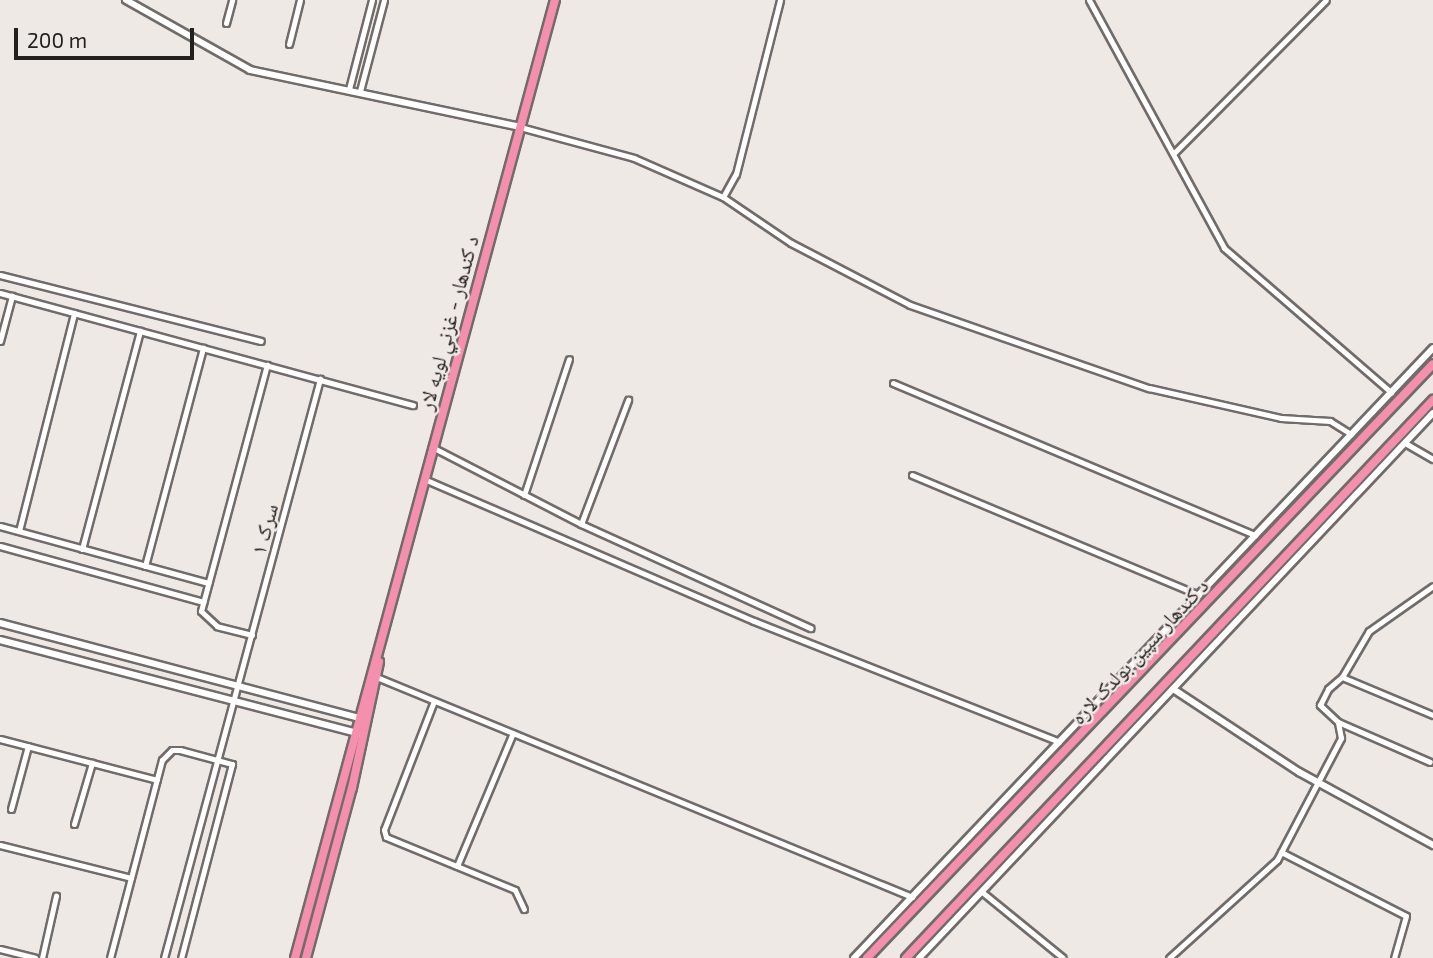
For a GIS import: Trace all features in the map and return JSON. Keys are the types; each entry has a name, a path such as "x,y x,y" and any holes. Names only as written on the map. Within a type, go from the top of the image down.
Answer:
{"highway":[{"name":"د کندهار - غزني لويه لار","path":"295,958 360,734 432,447 555,0"},
{"name":"د کندهار سپین بولدک لاره","path":"867,958 1433,363"},
{"name":"د کندهار سپین بولدک لاره","path":"906,958 1433,400"},
{"name":"د کندهار - غزني لويه لار","path":"306,958 360,734"}],"street":[{"path":"126,0 250,69 520,127 634,158 723,197 791,243 910,305 1149,388 1282,418 1330,421 1351,434"},
{"path":"226,23 232,0"},
{"path":"289,44 300,0"},
{"path":"349,89 372,0"},
{"path":"360,91 384,0"},
{"path":"723,197 736,174 780,0"},
{"path":"1089,0 1175,152 1224,248 1391,392"},
{"path":"1175,152 1326,0"},
{"path":"0,275 261,341"},
{"path":"0,293 413,405"},
{"path":"0,341 12,296"},
{"path":"19,531 75,313"},
{"path":"82,549 140,331"},
{"path":"145,566 203,348"},
{"path":"853,958 1433,348"},
{"path":"524,495 569,359"},
{"path":"252,635 208,620 201,611 267,365"},
{"name":"سرک ۱","path":"164,958 320,379"},
{"path":"893,383 1255,535"},
{"path":"581,524 628,400"},
{"path":"919,958 1433,413"},
{"path":"1405,443 1433,459"},
{"path":"432,447 581,524 810,628"},
{"path":"912,475 1199,595"},
{"path":"424,479 754,621 1059,742"},
{"path":"0,526 208,583"},
{"path":"0,546 203,602"},
{"path":"1430,762 1338,722 1320,705 1342,677 1369,631 1433,586"},
{"path":"0,623 364,719"},
{"path":"0,640 360,734"},
{"path":"374,676 912,897"},
{"path":"1342,677 1433,715"},
{"path":"1173,689 1299,772 1433,845"},
{"path":"434,701 384,830 386,837 515,890 524,909"},
{"path":"1169,958 1282,852 1316,779 1341,738 1338,722"},
{"path":"457,866 513,733"},
{"path":"0,738 157,780"},
{"path":"11,809 28,746"},
{"path":"110,958 162,760 172,750 232,764 181,958"},
{"path":"74,824 92,763"},
{"path":"0,845 131,878"},
{"path":"1282,852 1406,916 1394,958"},
{"path":"982,892 1063,958"},
{"path":"42,958 56,896"},
{"path":"0,949 35,958"}]}
